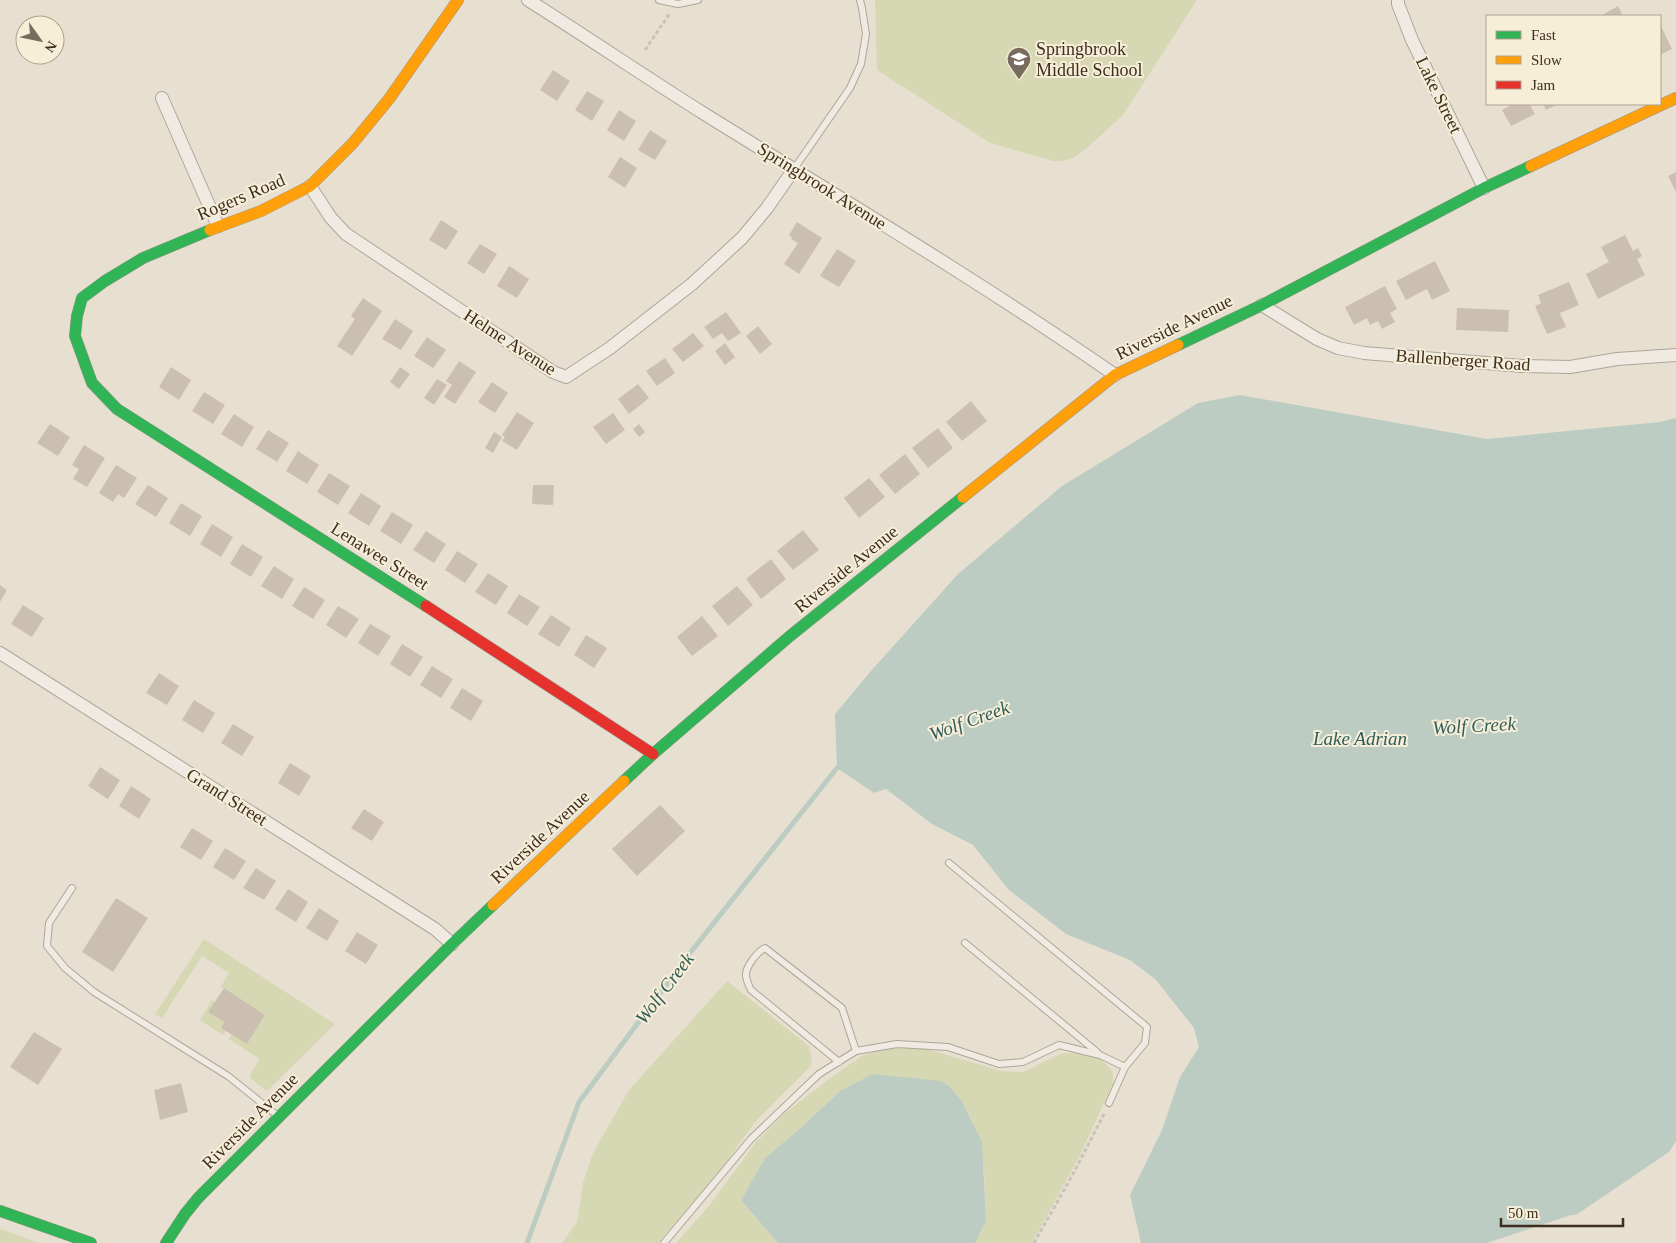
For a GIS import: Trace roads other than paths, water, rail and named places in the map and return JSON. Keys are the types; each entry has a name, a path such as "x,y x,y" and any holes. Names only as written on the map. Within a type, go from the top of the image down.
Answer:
{"street":[{"name":"Rogers Road","path":"92,384 75,336 77,316 82,298 105,281 143,258 218,226 261,211 310,186 353,143 389,99 458,0"},
{"name":"Springbrook Avenue","path":"528,0 700,111 856,207 1055,334 1115,375"},
{"name":"Lake Street","path":"1398,0 1412,40 1484,188"},
{"path":"162,98 218,226"},
{"name":"Riverside Avenue","path":"166,1243 198,1198 452,944 653,754 790,636 1115,375 1262,305 1484,188 1676,98"},
{"name":"Helme Avenue","path":"310,186 331,218 346,234 554,372 566,377 610,348 705,272 742,238 767,208 794,170"},
{"name":"Ballenberger Road","path":"1262,305 1317,339 1338,348 1364,353 1522,366 1570,367 1617,359 1676,355"},
{"name":"Lenawee Street","path":"92,384 116,409 460,627 653,754"},
{"name":"Grand Street","path":"0,653 436,929 452,944"},
{"path":"0,1212 91,1243"}],"lane":[{"path":"659,0 678,4 698,0"},
{"path":"794,170 850,88 861,64 866,34 860,0"},
{"path":"949,863 1147,1027 1145,1043 1125,1067 1109,1103"},
{"path":"72,888 49,923 47,946 65,968 94,992 228,1076 279,1117"},
{"path":"965,944 1100,1055"},
{"path":"839,1062 751,990 746,980 746,969 759,951 765,948 842,1008 856,1051"},
{"path":"664,1243 751,1139 820,1074 856,1051 897,1044 948,1046 999,1064 1023,1062 1059,1045 1100,1055 1125,1067"}],"water":[{"name":"Lake Adrian","path":"1240,395 1487,439 1660,422 1676,418 1676,1141 1669,1152 1576,1215 1571,1215 1487,1243 1141,1243 1130,1195 1162,1130 1180,1077 1199,1047 1194,1028 1156,980 1130,960 1066,934 1009,890 973,845 932,824 886,789 874,793 837,768 835,714 958,574 1062,486 1198,403"},
{"path":"873,1074 940,1081 949,1086 962,1101 982,1142 986,1221 975,1243 778,1243 741,1200 765,1158 840,1091"}],"waterway":[{"name":"Wolf Creek","path":"527,1243 579,1102 690,953 837,768 844,765"}],"place":[{"name":"Springbrook Middle School","path":"1019,80"}]}
